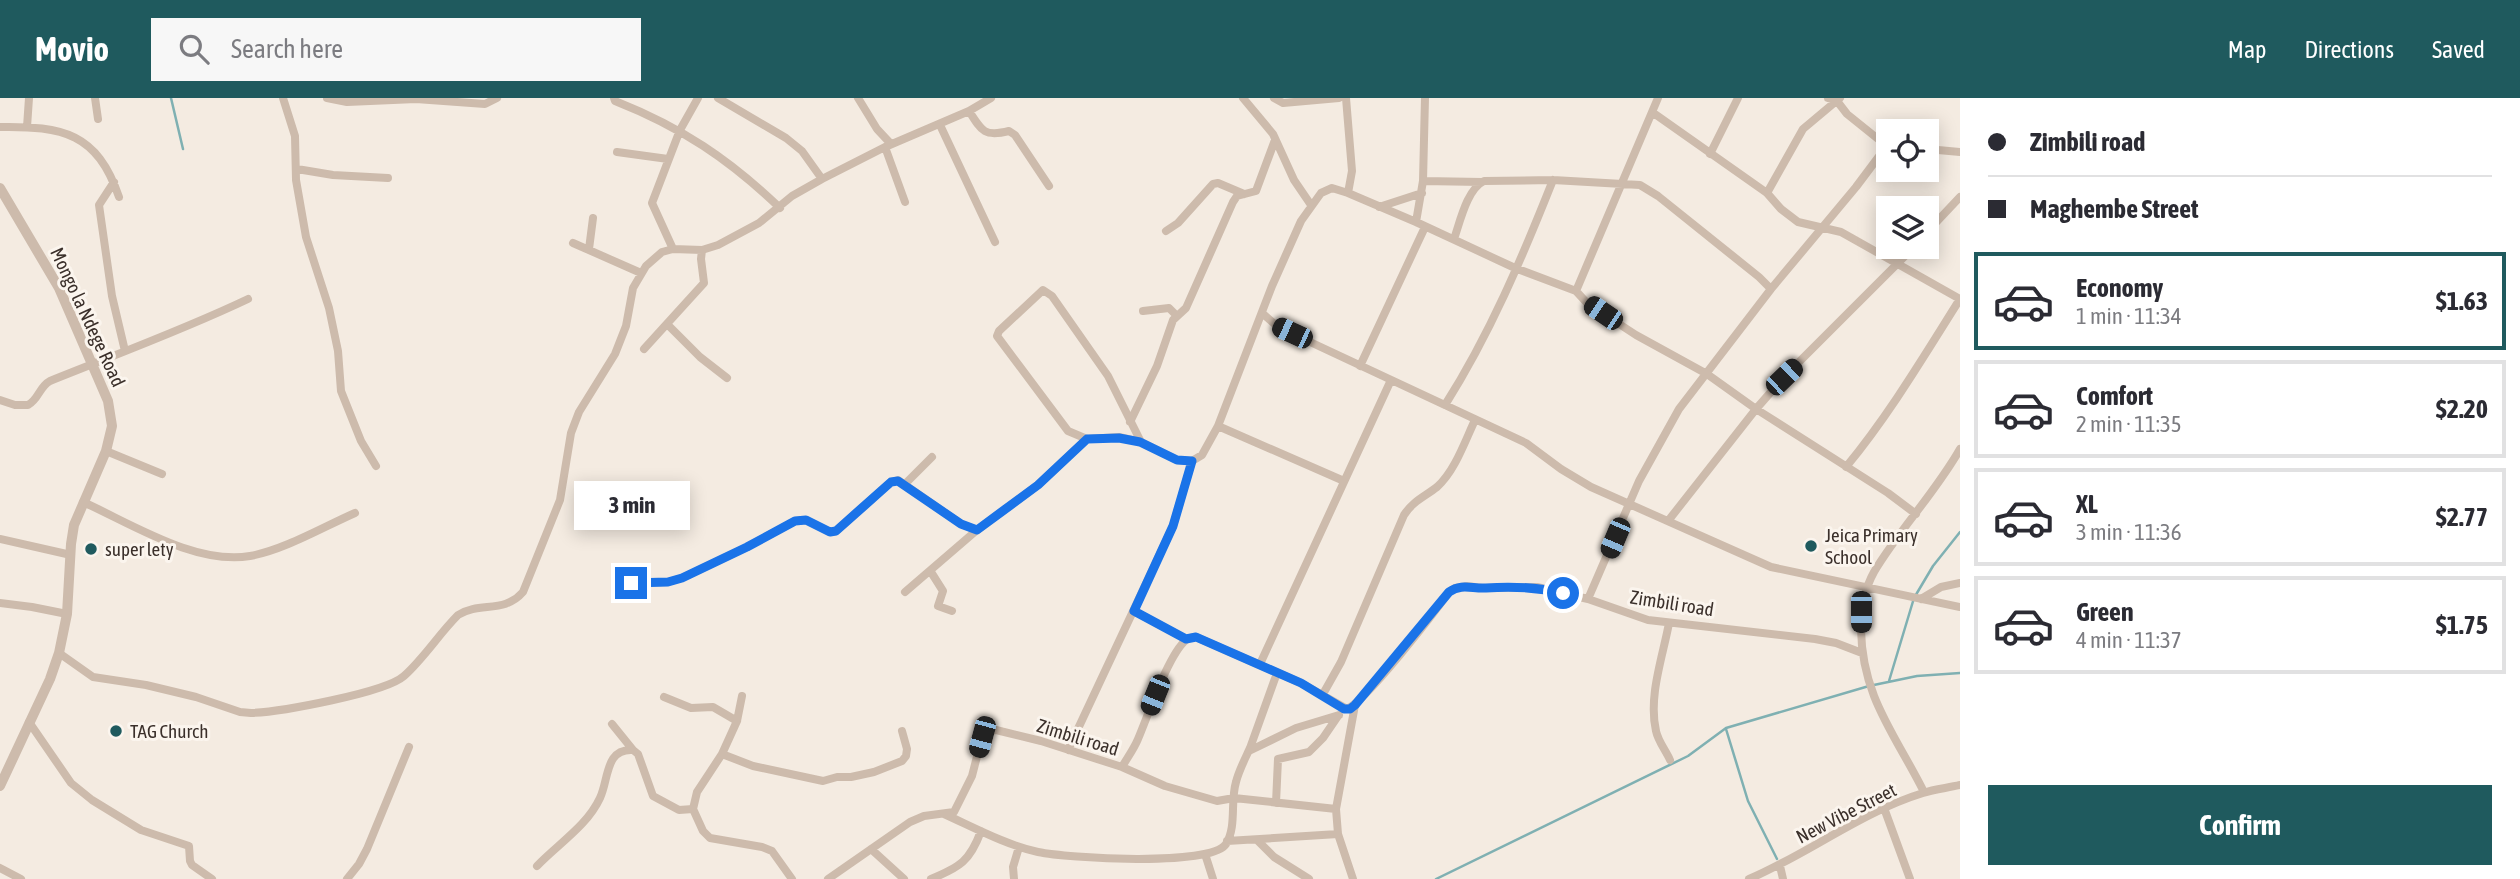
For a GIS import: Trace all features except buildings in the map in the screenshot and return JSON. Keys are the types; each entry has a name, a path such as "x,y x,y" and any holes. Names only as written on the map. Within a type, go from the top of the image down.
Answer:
{"street":[{"path":"27,127 29,98"},
{"path":"95,98 99,119"},
{"path":"283,98 295,136 296,180 306,237 329,308 338,351 341,391 361,442 376,466"},
{"path":"327,98 347,102 416,99 485,104 497,98"},
{"path":"614,98 615,102 656,117 680,130 735,167 780,208"},
{"path":"673,249 652,202 680,130 698,98"},
{"path":"718,98 786,138 802,151 822,179"},
{"path":"858,98 888,146 905,202"},
{"path":"59,653 93,677 146,685 196,697 240,712 251,713 387,687 402,678 458,615 469,610 512,603 523,592 560,500 575,422 622,339 633,288 641,273 662,252 673,249 702,250 740,233 780,208 803,189 888,146 969,111 991,98"},
{"path":"1243,98 1275,140 1294,180 1311,205"},
{"path":"1274,98 1283,103 1339,98"},
{"path":"1346,98 1352,171 1348,193"},
{"path":"1416,222 1423,181 1426,98"},
{"path":"1576,291 1658,98"},
{"path":"1710,154 1738,98"},
{"path":"1767,194 1804,129 1835,99 1847,114 1876,138"},
{"path":"969,111 987,133 993,135 1009,131 1015,135 1049,186"},
{"path":"1652,112 1767,194 1798,222 1841,232 1960,299 1863,447 1846,467"},
{"path":"940,125 995,242"},
{"path":"0,127 27,127 62,132 80,139 97,153 108,169 119,197"},
{"path":"1130,422 1157,366 1176,315 1186,308 1233,202 1237,196 1258,188 1275,140"},
{"path":"1939,150 1960,152"},
{"path":"617,152 668,159"},
{"path":"1588,599 1629,503 1679,409 1771,289 1876,161"},
{"path":"297,169 333,175 388,178"},
{"path":"1423,181 1553,180 1640,185 1658,196 1771,289"},
{"path":"1445,405 1504,299 1553,180"},
{"path":"114,182 99,205 113,296 125,351"},
{"path":"1454,239 1466,205 1482,182"},
{"path":"1166,231 1178,223 1213,184 1218,183 1244,194"},
{"name":"Mongo la Ndege Road","path":"0,188 59,288 111,413 112,426 106,451 74,525 66,614 59,653 50,679 0,786"},
{"path":"1140,442 1108,376 1052,296 1042,290 999,331 997,336 1068,431 1087,439 1119,438 1140,442 1177,460 1192,461 1202,455 1218,426 1301,221 1321,193 1332,188 1416,222 1515,268 1576,291 1587,303 1636,335 1707,374 1916,514"},
{"path":"1379,207 1422,193"},
{"path":"1939,220 1960,197"},
{"path":"589,249 593,218"},
{"path":"1360,366 1425,227"},
{"path":"573,243 641,273"},
{"path":"644,349 704,283 702,250"},
{"path":"1668,522 1784,377 1903,259"},
{"path":"0,400 15,405 28,405 38,396 44,384 91,363 172,333 248,299"},
{"path":"1143,311 1169,308 1176,315"},
{"path":"1262,313 1278,327 1526,443 1591,487 1771,567 1960,607"},
{"path":"667,324 700,357 727,378"},
{"path":"1259,664 1391,380"},
{"path":"1323,694 1341,663 1404,515 1410,505 1437,486 1447,474 1475,420"},
{"path":"1218,426 1344,481"},
{"path":"905,593 977,530 1038,485 1087,439"},
{"path":"1924,792 1878,710 1869,686 1862,653 1861,612 1867,586 1875,570 1960,449"},
{"path":"106,451 162,474"},
{"path":"905,484 932,457"},
{"path":"1068,750 1173,526 1192,461"},
{"path":"631,583 668,582 682,578 795,521 806,520 830,532 836,531 891,482 905,484 961,524 977,530"},
{"path":"83,502 170,542 193,551 223,557 252,555 271,550 355,513"},
{"path":"0,539 71,555"},
{"path":"931,572 943,591 937,606 952,611"},
{"path":"1921,599 1941,587 1960,583"},
{"name":"Zimbili road","path":"1338,716 1351,707 1449,592 1467,586 1537,587 1588,599 1648,620 1815,639 1836,643 1862,653"},
{"path":"0,603 66,614"},
{"path":"1134,611 1186,639 1196,637 1351,707 1336,809 1338,834 1353,879"},
{"path":"1670,622 1654,714 1656,733 1670,760"},
{"name":"Zimbili road","path":"944,814 954,812 959,806 972,776 982,737 989,731 996,730 1122,767 1137,741 1169,667 1186,639"},
{"path":"828,879 910,822 924,816 944,814 1019,847 1040,852 1101,858 1156,859 1216,852 1223,848 1227,841 1238,775 1277,673"},
{"path":"742,696 737,721 722,754 697,792 693,809 703,831 710,838 772,851 792,879"},
{"path":"664,697 691,708 713,707 737,721"},
{"path":"1249,751 1296,728 1338,716"},
{"path":"1276,803 1278,759 1309,752 1323,738 1338,716"},
{"path":"29,722 71,783 82,793 141,830 189,846 192,865 212,879"},
{"path":"612,724 638,754 653,796 679,810 693,809"},
{"path":"722,754 753,766 823,782 837,777 874,772 902,761 907,749 902,731"},
{"path":"347,879 367,849 409,747"},
{"path":"537,866 589,815 600,797 617,752 624,749 633,750"},
{"path":"1122,767 1165,786 1217,801 1234,798 1336,809"},
{"name":"New Vibe Street","path":"1749,879 1780,866 1884,808 1924,792 1960,785"},
{"path":"1884,808 1910,879"},
{"path":"931,879 967,860 981,831"},
{"path":"1227,841 1338,834"},
{"path":"1257,840 1274,857 1309,879"},
{"path":"1014,879 1013,867 1019,847"},
{"path":"871,849 904,879"},
{"path":"1205,854 1213,879"},
{"path":"1780,866 1783,879"},
{"path":"0,868 21,879"}],"waterway":[{"path":"171,98 183,149"},
{"path":"1889,681 1914,598 1933,566 1960,532"},
{"path":"1436,879 1688,756 1726,728 1869,686 1917,676 1960,673"},
{"path":"1726,729 1748,801 1777,859"}],"place":[{"name":"Jeica Primary School","path":"1811,546"},
{"name":"super lety","path":"91,549"},
{"name":"TAG Church","path":"116,731"}],"route":[{"path":"631,583 668,582 682,578 801,519 830,532 836,531 891,482 905,484 961,524 977,530 1038,485 1087,439 1101,437 1140,442 1177,460 1192,461 1173,526 1134,611 1186,639 1196,637 1301,683 1344,709 1355,705 1378,680 1455,588 1537,587 1563,593"}]}
